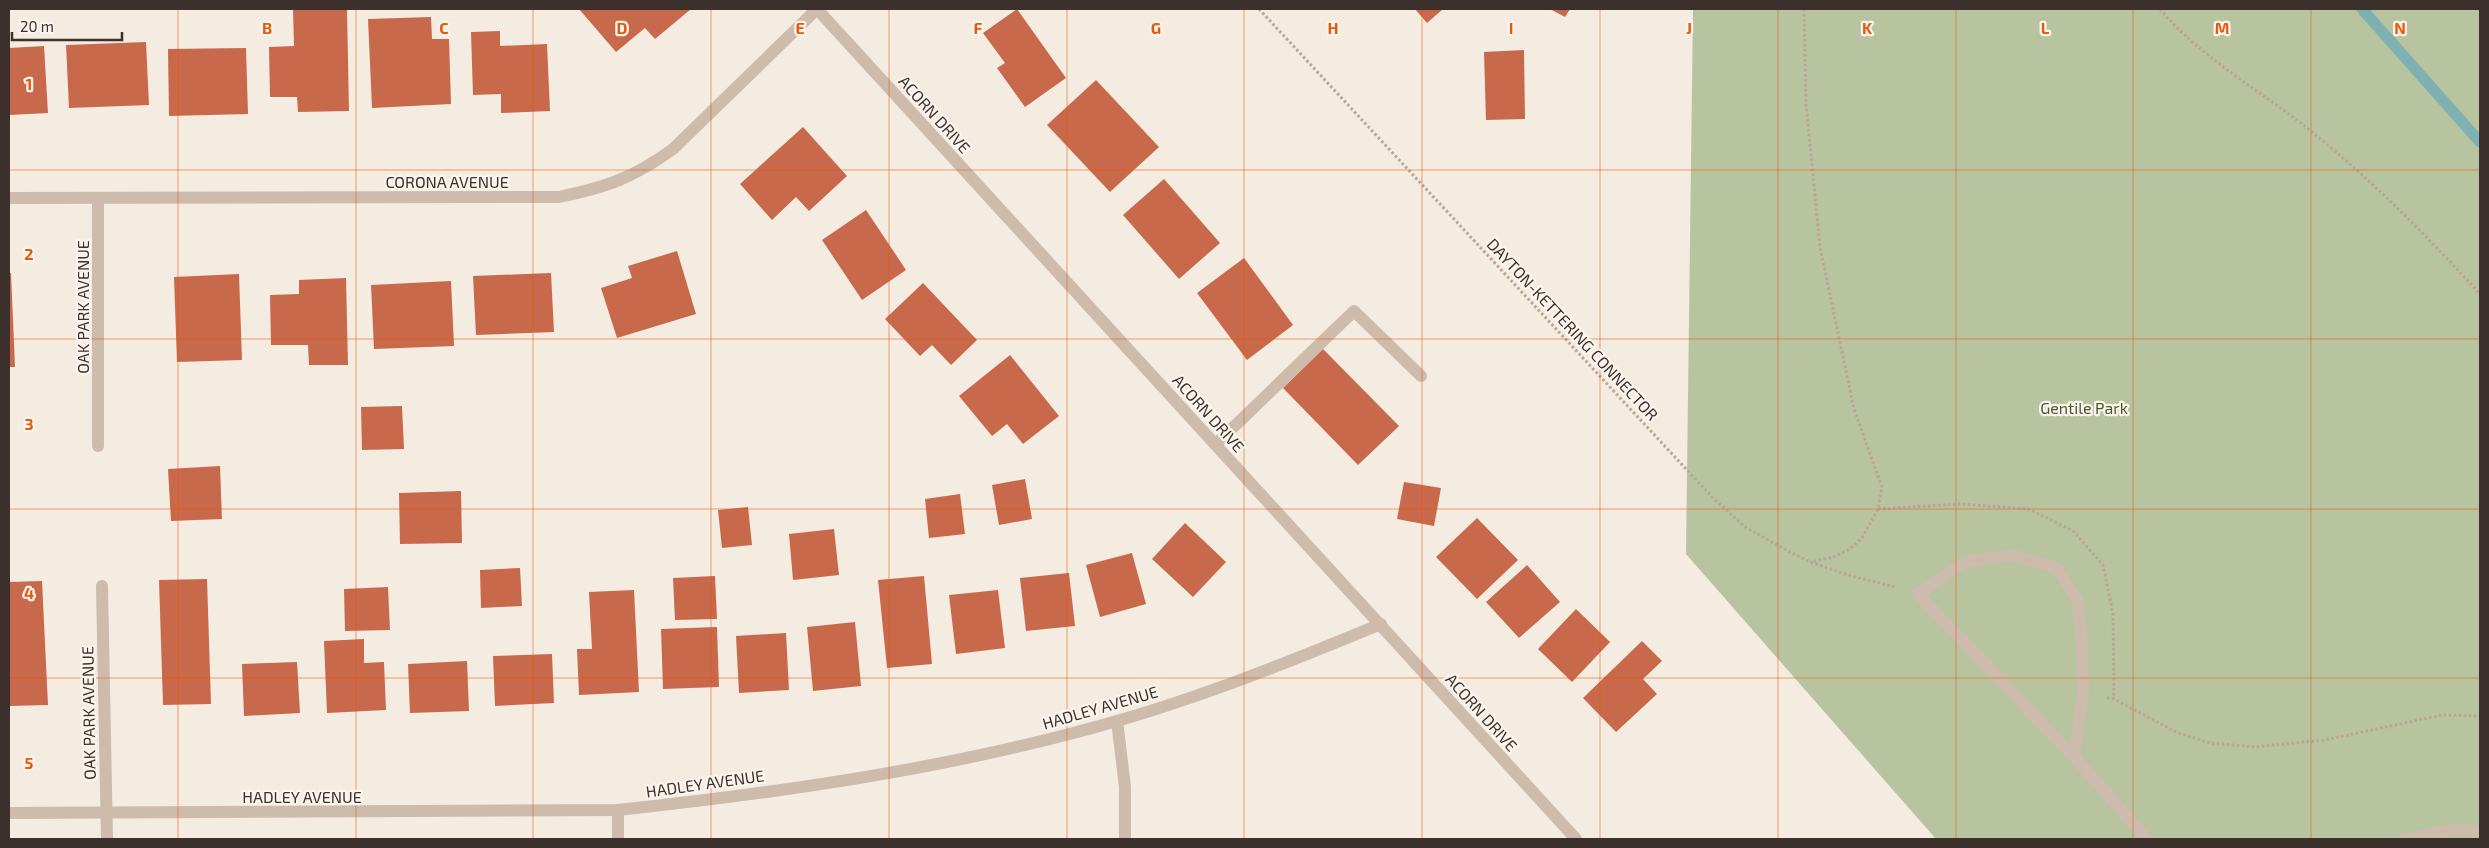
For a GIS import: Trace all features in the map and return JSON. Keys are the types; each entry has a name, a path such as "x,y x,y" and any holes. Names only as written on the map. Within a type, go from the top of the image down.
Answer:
{"street":[{"name":"CORONA AVENUE","path":"9,198 559,197 602,188 647,168 673,148 817,9"},
{"name":"ACORN DRIVE","path":"817,9 1576,839"},
{"name":"OAK PARK AVENUE","path":"98,198 98,446"},
{"path":"1216,444 1354,311 1421,376"},
{"path":"2074,757 2083,693 2082,642 2077,600 2057,568 2012,555 1965,562 1918,594 2074,757 2147,839"},
{"name":"OAK PARK AVENUE","path":"102,586 105,814 107,839"},
{"name":"HADLEY AVENUE","path":"9,813 618,810 880,775 1030,744 1117,721 1252,678 1381,624"},
{"path":"1117,721 1125,787 1125,839"},
{"path":"618,810 618,839"},
{"path":"2404,839 2453,830 2480,831"}],"path":[{"name":"DAYTON-KETTERING CONNECTOR","path":"1259,9 1713,498 1745,527 1810,562 1851,576 1918,594"},
{"path":"1804,9 1806,103 1820,247 1854,409 1882,487 1878,509 1862,538 1850,549 1834,557 1810,562"},
{"path":"2160,9 2171,22 2226,70 2294,118 2342,156 2431,241 2480,294"},
{"path":"2083,693 2114,699 2178,733 2210,743 2255,747 2325,740 2442,715 2480,716"}],"green space":[{"name":"Gentile Park","path":"1693,9 2480,9 2480,839 1936,839 1686,554"}],"building":[{"path":"293,9 347,9 349,111 298,112 297,97 270,97 269,47 294,46"},
{"path":"579,9 691,9 655,39 645,28 616,52"},
{"path":"1017,9 1066,78 1025,107 997,68 1005,63 983,33"},
{"path":"1415,9 1443,9 1427,23"},
{"path":"1550,9 1570,9 1565,17"},
{"path":"431,17 432,39 449,39 451,104 372,108 368,19"},
{"path":"500,31 500,46 547,44 550,111 501,113 501,94 473,95 471,32"},
{"path":"146,42 149,105 69,108 66,45"},
{"path":"44,46 48,113 9,115 9,48"},
{"path":"246,48 248,114 169,116 168,49"},
{"path":"1524,50 1525,119 1486,120 1484,52"},
{"path":"1096,80 1159,147 1110,192 1047,125"},
{"path":"803,127 847,176 809,211 796,197 772,220 740,184"},
{"path":"1164,179 1220,243 1179,279 1123,215"},
{"path":"866,210 906,270 862,300 822,240"},
{"path":"677,251 696,314 617,338 601,288 632,278 628,266"},
{"path":"1244,258 1293,325 1247,360 1197,293"},
{"path":"9,273 11,273 15,367 9,367"},
{"path":"551,273 554,332 476,335 473,276"},
{"path":"239,274 242,360 177,362 174,277"},
{"path":"346,278 348,365 309,365 308,345 271,345 270,295 299,294 299,280"},
{"path":"451,281 454,346 374,349 371,285"},
{"path":"923,283 977,340 951,365 932,345 920,356 885,319"},
{"path":"1323,349 1399,426 1358,465 1283,388"},
{"path":"1010,355 1059,416 1023,444 1007,424 992,436 959,396"},
{"path":"402,406 404,449 362,450 361,407"},
{"path":"220,466 222,519 171,521 168,469"},
{"path":"1025,479 1032,519 999,525 992,485"},
{"path":"1404,482 1441,488 1434,526 1397,519"},
{"path":"461,491 462,543 400,544 399,493"},
{"path":"960,494 965,534 929,538 925,499"},
{"path":"748,507 752,545 722,548 718,510"},
{"path":"1477,518 1518,560 1477,599 1436,557"},
{"path":"1185,523 1226,562 1193,597 1152,559"},
{"path":"834,529 839,575 793,580 789,534"},
{"path":"1132,553 1146,604 1100,617 1086,565"},
{"path":"1527,565 1560,602 1519,638 1486,602"},
{"path":"520,568 522,606 481,608 480,570"},
{"path":"1069,573 1075,626 1026,631 1020,578"},
{"path":"715,576 717,619 675,620 673,578"},
{"path":"924,576 932,664 887,668 878,580"},
{"path":"207,579 211,704 163,705 159,580"},
{"path":"42,581 48,705 9,706 9,582"},
{"path":"388,587 390,630 345,631 344,589"},
{"path":"634,590 639,692 579,695 577,649 592,649 589,592"},
{"path":"998,590 1005,648 956,654 949,595"},
{"path":"1576,609 1610,642 1572,682 1538,649"},
{"path":"855,622 861,686 813,691 807,627"},
{"path":"717,627 719,687 663,689 661,629"},
{"path":"786,633 789,690 739,693 736,636"},
{"path":"364,639 364,663 384,662 386,710 327,713 324,641"},
{"path":"1642,641 1662,661 1643,679 1657,694 1616,732 1583,698"},
{"path":"552,654 554,703 495,706 493,656"},
{"path":"467,661 469,711 410,713 408,664"},
{"path":"297,662 300,713 244,716 242,664"}],"waterway":[{"path":"2362,9 2480,142"}]}
